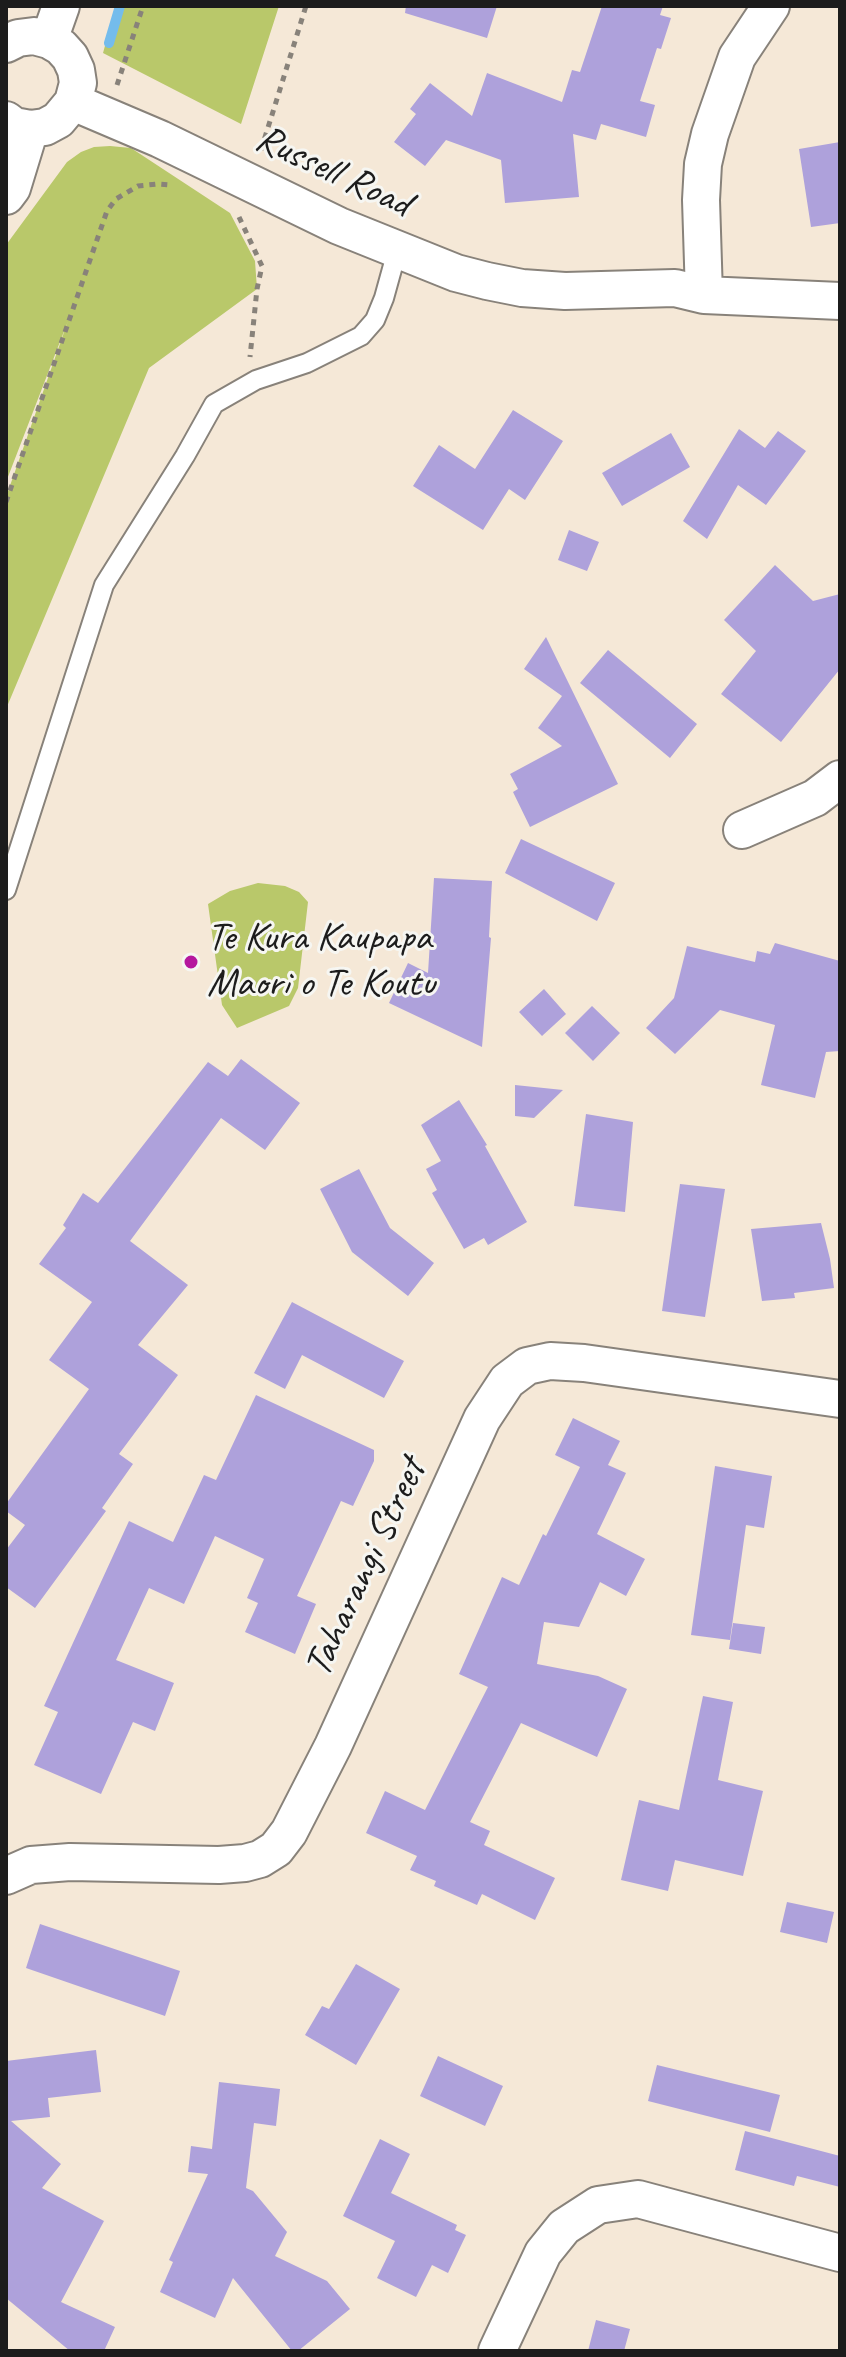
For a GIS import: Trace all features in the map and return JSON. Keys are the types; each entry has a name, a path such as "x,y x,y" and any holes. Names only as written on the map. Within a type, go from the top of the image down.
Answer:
{"street":[{"path":"49,40 61,6"},
{"path":"737,6 737,57"},
{"path":"704,295 703,164 710,134 737,57 771,6"},
{"path":"6,44 18,38 34,36 49,40 70,57 78,83 73,102 58,120 45,127 18,124 12,188 6,196"},
{"name":"Russell Road","path":"73,102 172,145 339,226 456,273 522,288 565,291 675,288 704,295 840,301"},
{"path":"742,830 815,798 840,779"},
{"name":"Taharangi Street","path":"6,1876 31,1865 70,1862 245,1863 260,1859 276,1849 289,1832 333,1746 482,1419 507,1381 527,1366 550,1361 584,1363 840,1399"},
{"path":"497,2351 543,2253 564,2227 598,2205 638,2199 840,2253"}],"lane":[{"path":"6,890 104,585 214,404 248,385 307,363 361,336 375,320 397,251"}],"path":[{"path":"110,117 143,6"},
{"path":"258,158 306,6"},
{"path":"6,502 107,211 116,199 138,186 172,186"},
{"path":"234,206 262,266 248,385"}],"green space":[{"path":"116,6 279,6 241,124 103,53"},
{"path":"94,147 131,148 230,213 255,261 257,289 149,368 6,709 6,497 68,321 6,482 6,245 67,162"},
{"path":"258,883 285,886 299,892 308,902 298,988 289,1006 237,1028 222,1005 208,904 230,891"}],"building":[{"path":"406,6 497,6 487,38 405,13"},
{"path":"602,6 663,6 660,15 671,18 661,49 657,48 640,101 655,105 646,137 601,124 596,140 573,134 579,197 505,203 501,160 446,140 425,166 394,142 416,114 410,109 430,83 472,116 487,73 562,102 572,70 580,72"},
{"path":"840,142 840,223 811,227 799,149"},
{"path":"513,410 563,441 525,500 509,489 483,530 413,486 439,445 475,469"},
{"path":"739,429 765,448 778,431 806,451 766,505 738,485 707,539 683,521"},
{"path":"671,433 690,467 622,506 602,473"},
{"path":"569,530 599,542 587,571 558,560"},
{"path":"775,565 813,601 840,594 840,669 781,742 721,694 756,651 724,620"},
{"path":"546,637 618,784 530,827 513,792 518,789 510,774 562,746 538,728 562,696 524,669"},
{"path":"608,650 697,724 670,758 580,683"},
{"path":"521,839 615,883 597,921 505,873"},
{"path":"434,878 492,881 491,938 482,1047 389,1003 408,963 428,973"},
{"path":"775,943 840,961 840,1051 826,1052 815,1098 761,1085 775,1025 720,1010 675,1054 646,1028 674,998 687,946 755,962 757,951 770,954"},
{"path":"544,989 566,1014 542,1036 519,1012"},
{"path":"592,1006 620,1033 593,1061 565,1033"},
{"path":"241,1059 300,1103 265,1150 221,1118 130,1241 188,1285 138,1345 178,1375 119,1454 133,1464 102,1508 106,1511 35,1608 6,1587 6,1550 25,1525 6,1511 6,1504 89,1389 49,1360 92,1302 39,1264 66,1228 63,1225 83,1193 98,1203 208,1062 228,1076"},
{"path":"515,1085 563,1090 534,1118 515,1116"},
{"path":"459,1100 487,1145 527,1222 488,1245 484,1238 464,1249 432,1193 437,1190 426,1169 441,1161 421,1125"},
{"path":"586,1114 633,1122 625,1212 574,1206"},
{"path":"359,1169 390,1228 434,1263 408,1296 352,1252 320,1189"},
{"path":"680,1184 725,1189 705,1317 662,1311"},
{"path":"821,1223 834,1288 794,1293 795,1298 762,1301 751,1229"},
{"path":"292,1302 404,1361 384,1398 302,1355 285,1389 254,1373"},
{"path":"256,1395 374,1450 374,1461 353,1506 341,1501 297,1596 316,1604 295,1654 245,1632 258,1603 247,1598 264,1559 215,1536 184,1604 149,1588 116,1660 174,1683 155,1731 133,1722 101,1794 34,1765 58,1712 44,1706 129,1521 173,1542 204,1475 216,1480"},
{"path":"573,1418 620,1441 608,1465 626,1473 597,1534 645,1559 626,1596 600,1582 579,1627 544,1622 537,1664 598,1676 627,1689 597,1757 521,1723 470,1822 490,1831 484,1845 555,1878 535,1920 482,1894 477,1905 434,1886 436,1881 410,1870 417,1856 366,1833 385,1791 425,1810 488,1687 459,1674 502,1577 519,1585 580,1467 555,1455"},
{"path":"715,1466 772,1476 764,1528 746,1525 730,1640 691,1635"},
{"path":"733,1623 765,1627 761,1654 729,1649"},
{"path":"703,1696 733,1702 718,1780 763,1791 743,1876 675,1860 668,1891 621,1880 639,1800 679,1810"},
{"path":"787,1902 834,1912 827,1943 780,1932"},
{"path":"40,1924 180,1971 165,2016 26,1968"},
{"path":"356,1964 400,1989 356,2065 305,2035 322,2006 329,2009"},
{"path":"96,2050 101,2092 48,2098 50,2117 11,2121 61,2164 42,2188 104,2221 61,2302 115,2327 104,2351 70,2351 6,2298 6,2061"},
{"path":"438,2056 503,2086 485,2126 420,2096"},
{"path":"657,2065 780,2095 770,2132 648,2101"},
{"path":"219,2082 280,2089 276,2126 254,2123 246,2188 253,2191 287,2232 275,2256 327,2281 350,2309 298,2351 292,2351 233,2278 215,2318 160,2292 173,2262 169,2260 208,2174 188,2172 191,2146 212,2149"},
{"path":"745,2131 840,2156 840,2187 797,2176 794,2186 735,2170"},
{"path":"380,2139 410,2154 391,2193 457,2225 455,2230 466,2235 448,2273 432,2265 416,2297 377,2278 395,2241 343,2216"},
{"path":"596,2320 630,2329 624,2351 588,2351"}],"waterway":[{"path":"109,43 120,6"}],"place":[{"name":"Te Kura Kaupapa Maori o Te Koutu","path":"191,962"}]}
